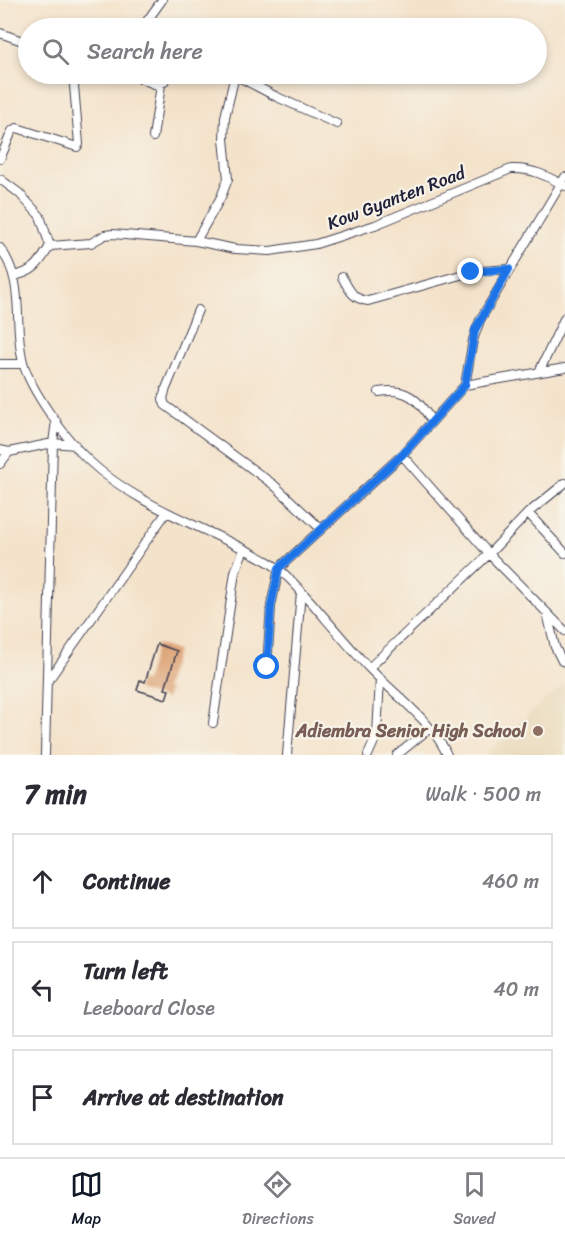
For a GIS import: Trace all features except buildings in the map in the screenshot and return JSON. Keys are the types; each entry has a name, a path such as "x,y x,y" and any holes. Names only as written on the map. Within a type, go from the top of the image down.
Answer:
{"street":[{"path":"149,18 162,0"},
{"path":"0,33 18,39"},
{"path":"0,159 12,131 17,128 77,147 79,144 78,111 74,84"},
{"path":"152,84 161,85 153,137"},
{"path":"196,241 221,197 228,179 224,139 225,117 232,84"},
{"path":"253,84 337,124"},
{"name":"Kow Gyanten Road","path":"50,246 91,243 105,235 113,234 196,241 236,249 270,251 316,244 375,225 511,169 528,169 564,182"},
{"path":"0,179 19,193 40,216 50,246 39,264 27,273 14,276"},
{"path":"267,667 271,606 279,568 402,455 465,385 475,330 509,269 564,182"},
{"path":"0,248 14,276 23,364 34,388 56,421 87,460 121,487 165,513 244,549 279,568 369,668 430,728 447,755"},
{"path":"342,276 352,295 360,300 368,300 471,272 509,269"},
{"path":"198,310 165,391 163,399 165,405 274,485 321,529"},
{"path":"539,372 565,317"},
{"path":"0,364 23,364"},
{"path":"465,385 565,368"},
{"path":"379,392 401,391 410,396 426,412 432,422"},
{"path":"45,755 53,443 56,421"},
{"path":"0,450 9,452 53,443 75,446"},
{"path":"0,464 9,452"},
{"path":"402,455 489,554 565,631"},
{"path":"369,668 489,554 528,513 565,483"},
{"path":"48,681 165,513"},
{"path":"528,513 565,553"},
{"path":"213,723 236,572 244,549"},
{"path":"287,755 302,592"},
{"path":"548,616 555,647 563,662 565,672"},
{"path":"368,755 377,735 380,678"},
{"path":"397,755 430,728"}],"shaded area":[{"name":"Adiembra Senior High School","path":"565,684 565,755 485,755 537,707"}],"place":[{"name":"Adiembra Senior High School","path":"538,731"}],"route":[{"path":"267,667 271,606 279,568 402,455 465,385 475,330 509,269 471,272"}]}
